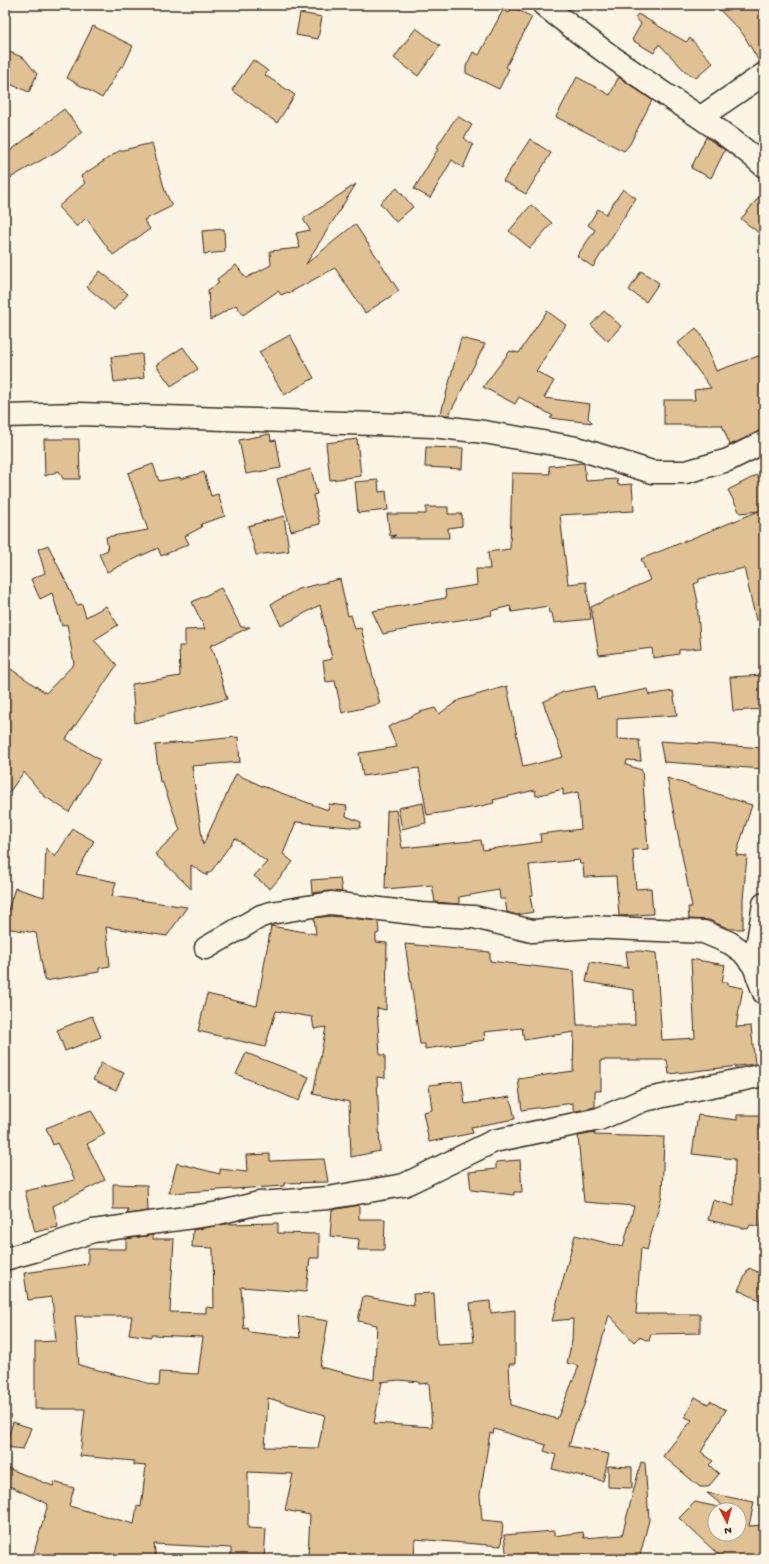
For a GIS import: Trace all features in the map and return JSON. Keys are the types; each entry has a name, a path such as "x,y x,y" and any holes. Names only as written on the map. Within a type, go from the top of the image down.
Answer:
{"street":[{"path":"544,5 588,41 701,117 746,150 764,166"},
{"path":"701,117 764,74"},
{"path":"5,416 79,414 433,426 484,432 577,448 652,472 686,472 728,460 764,442"},
{"path":"206,948 261,916 331,903 421,914 474,917 532,931 590,927 704,932 730,943 743,952 754,966 764,993"},
{"path":"754,966 764,904"},
{"path":"5,1259 93,1231 214,1214 260,1203 328,1198 404,1185 494,1141 599,1119 644,1100 764,1075"}],"building":[{"path":"715,5 759,5 764,10 764,62 760,63 743,34"},
{"path":"512,7 532,17 506,67 509,69 499,89 466,73 466,66 473,52 479,55 503,10 509,13"},
{"path":"300,13 322,17 318,39 296,35"},
{"path":"638,14 686,42 690,38 713,63 696,78 685,71 659,44 654,53 632,40 641,24 635,17"},
{"path":"93,26 133,46 123,67 121,66 102,98 67,78"},
{"path":"416,28 440,46 418,76 394,58"},
{"path":"5,50 24,58 37,74 29,92 5,82"},
{"path":"253,60 268,71 265,75 295,95 277,123 232,90"},
{"path":"577,77 610,95 618,78 620,78 652,100 630,144 624,151 556,117"},
{"path":"64,109 82,132 59,150 5,181 5,155"},
{"path":"457,116 472,125 464,138 473,145 463,168 452,160 430,198 414,189 438,149 436,148"},
{"path":"706,137 725,150 711,178 691,168"},
{"path":"530,139 551,153 526,194 503,181"},
{"path":"152,143 165,191 172,206 144,220 150,229 113,255 86,218 77,227 58,207 85,183 81,176 119,151"},
{"path":"356,184 306,264 355,224 399,291 365,313 335,268 289,293 288,292 281,295 278,291 243,315 236,305 210,320 208,290 219,283 217,279 236,265 246,278 271,265 270,251 300,248 296,233 310,230 303,219"},
{"path":"397,188 413,207 396,222 380,203"},
{"path":"623,189 636,198 593,267 577,256 595,230 588,225 598,209 606,214"},
{"path":"764,191 764,237 741,219"},
{"path":"531,205 552,223 530,248 509,231"},
{"path":"224,229 225,252 204,254 202,231"},
{"path":"100,271 128,294 114,310 87,287"},
{"path":"641,271 659,283 646,302 629,290"},
{"path":"547,311 566,325 536,371 554,381 544,398 590,404 588,418 593,423 550,418 553,416 519,397 515,404 483,387 510,351 519,353"},
{"path":"604,311 621,326 608,341 591,325"},
{"path":"696,328 704,339 716,371 764,354 764,430 730,445 722,425 664,425 664,400 695,400 694,390 711,388 678,343"},
{"path":"290,335 314,378 284,395 259,352"},
{"path":"461,338 485,344 449,415 444,415 441,413"},
{"path":"183,347 198,369 171,386 156,365"},
{"path":"142,354 144,378 114,382 111,357"},
{"path":"270,434 271,441 276,440 281,468 246,474 239,440"},
{"path":"44,439 79,439 80,479 63,479 59,471 45,476"},
{"path":"357,439 361,476 330,480 326,443"},
{"path":"426,447 463,448 462,469 425,467"},
{"path":"584,463 586,481 617,479 618,485 632,484 634,511 560,515 568,584 586,582 591,619 554,623 552,613 549,613 548,606 512,612 510,606 491,611 492,615 408,628 383,634 372,611 446,598 445,590 477,585 476,569 490,569 488,552 510,549 512,473 550,474 549,466"},
{"path":"153,464 159,481 180,477 180,479 204,472 211,496 218,494 225,516 201,524 202,527 185,536 189,544 161,556 158,548 107,572 99,554 108,550 106,537 148,530 128,473"},
{"path":"311,469 317,494 313,495 320,524 291,531 277,479"},
{"path":"757,475 764,487 764,619 756,620 744,568 699,579 699,582 694,584 698,602 701,648 679,650 679,654 653,658 652,648 599,655 591,607 650,580 641,559 759,511 740,513 728,490"},
{"path":"378,480 379,492 386,491 388,510 358,513 355,482"},
{"path":"426,507 448,507 448,514 462,514 462,526 448,528 449,538 391,538 396,535 390,536 387,514 426,514"},
{"path":"284,516 289,551 256,555 248,526"},
{"path":"48,545 77,605 82,604 86,617 106,606 118,625 94,640 117,665 66,739 100,760 69,812 44,796 24,772 5,798 5,665 46,693 74,664 67,624 62,626 52,593 40,599 31,579 45,573 38,549"},
{"path":"340,579 348,616 351,615 355,629 361,628 380,704 342,713 335,681 326,682 323,661 332,659 320,605 281,626 271,604 298,589"},
{"path":"221,588 241,627 250,627 210,646 214,653 227,699 135,723 132,684 180,676 179,646 185,646 185,630 205,629 192,602"},
{"path":"764,675 764,709 733,711 730,677"},
{"path":"507,686 523,767 563,757 543,702 563,692 595,686 597,699 648,689 649,695 673,691 677,715 617,719 617,739 639,740 641,761 627,760 626,765 642,770 648,849 633,850 636,889 651,888 653,914 619,916 616,876 584,877 583,864 580,864 579,860 529,865 533,895 530,896 533,912 517,915 507,912 505,899 500,899 499,890 459,897 459,904 435,902 432,885 385,889 387,811 396,810 402,848 481,840 483,850 541,842 540,834 581,829 578,792 563,795 563,789 536,796 535,790 493,800 494,803 477,807 427,815 419,768 363,776 359,753 397,747 388,727 420,712 435,708 439,714 459,700"},
{"path":"238,737 240,762 192,766 203,845 236,774 262,786 328,810 329,804 347,806 346,816 361,822 360,828 296,822 283,854 293,862 270,889 254,876 267,862 235,838 210,873 207,873 207,876 191,865 191,889 155,854 180,830 162,781 160,782 155,745"},
{"path":"660,741 764,748 764,769 664,762"},
{"path":"667,778 752,805 736,855 747,856 743,899 743,929 730,929 709,920 689,919 688,907 692,907"},
{"path":"423,803 426,823 402,829 398,808"},
{"path":"73,829 94,841 76,874 116,882 112,896 187,907 167,936 106,927 110,966 99,968 99,972 45,981 36,933 5,928 5,919 15,888 44,897 46,848 55,857"},
{"path":"340,878 342,892 329,891 312,893 311,880"},
{"path":"331,916 378,921 379,933 376,934 376,942 387,943 386,1010 377,1008 380,1055 385,1055 385,1078 377,1077 380,1151 351,1157 349,1102 313,1094 326,1027 314,1029 312,1017 276,1011 265,1047 198,1031 207,994 257,1006 271,926 316,934 314,918"},
{"path":"405,944 490,952 490,961 574,971 577,1025 635,1025 634,990 586,982 590,962 628,968 626,951 656,953 662,1040 695,1038 691,959 725,965 722,982 728,982 728,985 743,988 736,1027 751,1026 755,1064 669,1074 667,1060 601,1060 601,1091 595,1091 595,1107 576,1111 573,1110 573,1103 522,1110 518,1079 573,1071 574,1032 524,1040 522,1028 484,1032 485,1040 425,1049 425,1044 420,1044"},
{"path":"92,1016 101,1037 65,1051 57,1030"},
{"path":"246,1053 309,1077 299,1101 236,1074"},
{"path":"101,1063 124,1073 116,1090 93,1080"},
{"path":"462,1081 465,1104 510,1097 515,1119 471,1127 473,1133 429,1142 423,1112 432,1110 429,1085"},
{"path":"91,1110 105,1134 87,1144 105,1180 53,1206 58,1227 35,1232 25,1191 75,1180 57,1143 53,1145 46,1128"},
{"path":"698,1115 737,1120 737,1115 764,1115 764,1205 761,1227 750,1225 748,1229 708,1220 713,1200 734,1206 735,1159 692,1154"},
{"path":"595,1133 594,1135 664,1137 662,1195 647,1250 641,1248 636,1314 700,1314 700,1333 651,1334 649,1341 639,1337 634,1342 609,1315 584,1405 575,1425 569,1446 609,1454 603,1481 552,1469 556,1455 544,1451 546,1445 494,1429 493,1434 490,1433 480,1495 482,1520 503,1522 501,1546 415,1539 414,1559 356,1559 308,1556 310,1515 285,1510 293,1474 248,1472 248,1528 266,1529 264,1559 231,1559 231,1548 154,1544 156,1559 32,1559 48,1504 5,1484 5,1467 53,1486 54,1482 74,1488 69,1506 134,1524 137,1506 141,1507 146,1466 134,1465 134,1461 80,1456 85,1409 35,1409 35,1342 56,1341 52,1297 28,1300 24,1273 88,1264 88,1249 126,1249 126,1239 153,1235 153,1239 174,1239 170,1312 206,1313 206,1307 214,1308 213,1248 192,1247 193,1230 225,1224 278,1223 278,1233 319,1234 319,1258 310,1258 306,1292 241,1287 244,1329 248,1328 249,1332 300,1338 298,1316 328,1321 320,1367 374,1380 377,1325 358,1321 363,1296 414,1306 413,1294 434,1293 437,1344 474,1342 470,1303 490,1301 491,1313 515,1310 515,1364 509,1364 511,1405 557,1419 579,1366 567,1363 572,1341 573,1319 552,1321 575,1235 623,1247 634,1206 584,1202 578,1136","holes":["75,1316 132,1316 129,1334 151,1337 151,1335 203,1337 198,1374 160,1372 159,1386 79,1365","399,1380 419,1382 419,1384 429,1383 432,1427 374,1423 382,1382 380,1382","268,1398 325,1415 318,1448 265,1447"]},
{"path":"270,1154 270,1161 324,1159 328,1182 284,1183 284,1186 169,1193 177,1163 220,1174 220,1169 247,1172 246,1155"},
{"path":"520,1160 522,1192 514,1192 514,1195 471,1190 469,1172 496,1169 496,1162"},
{"path":"113,1184 147,1185 148,1211 127,1214 128,1209 113,1209"},
{"path":"359,1205 359,1219 385,1219 384,1250 358,1250 359,1239 330,1236 332,1210"},
{"path":"749,1268 764,1275 764,1302 738,1290"},
{"path":"695,1397 708,1404 710,1401 726,1410 701,1452 713,1461 709,1465 719,1474 708,1487 700,1487 663,1456 692,1420 685,1417"},
{"path":"13,1422 31,1428 23,1449 5,1447"},
{"path":"641,1462 645,1463 649,1520 639,1559 507,1559 504,1535 554,1531 554,1536 583,1532 584,1538 622,1535"},
{"path":"608,1466 632,1467 632,1488 608,1487"},
{"path":"707,1493 754,1502 749,1526 764,1525 764,1559 723,1559 679,1518 695,1502 707,1505 707,1542 747,1542 747,1502 718,1502"}]}
